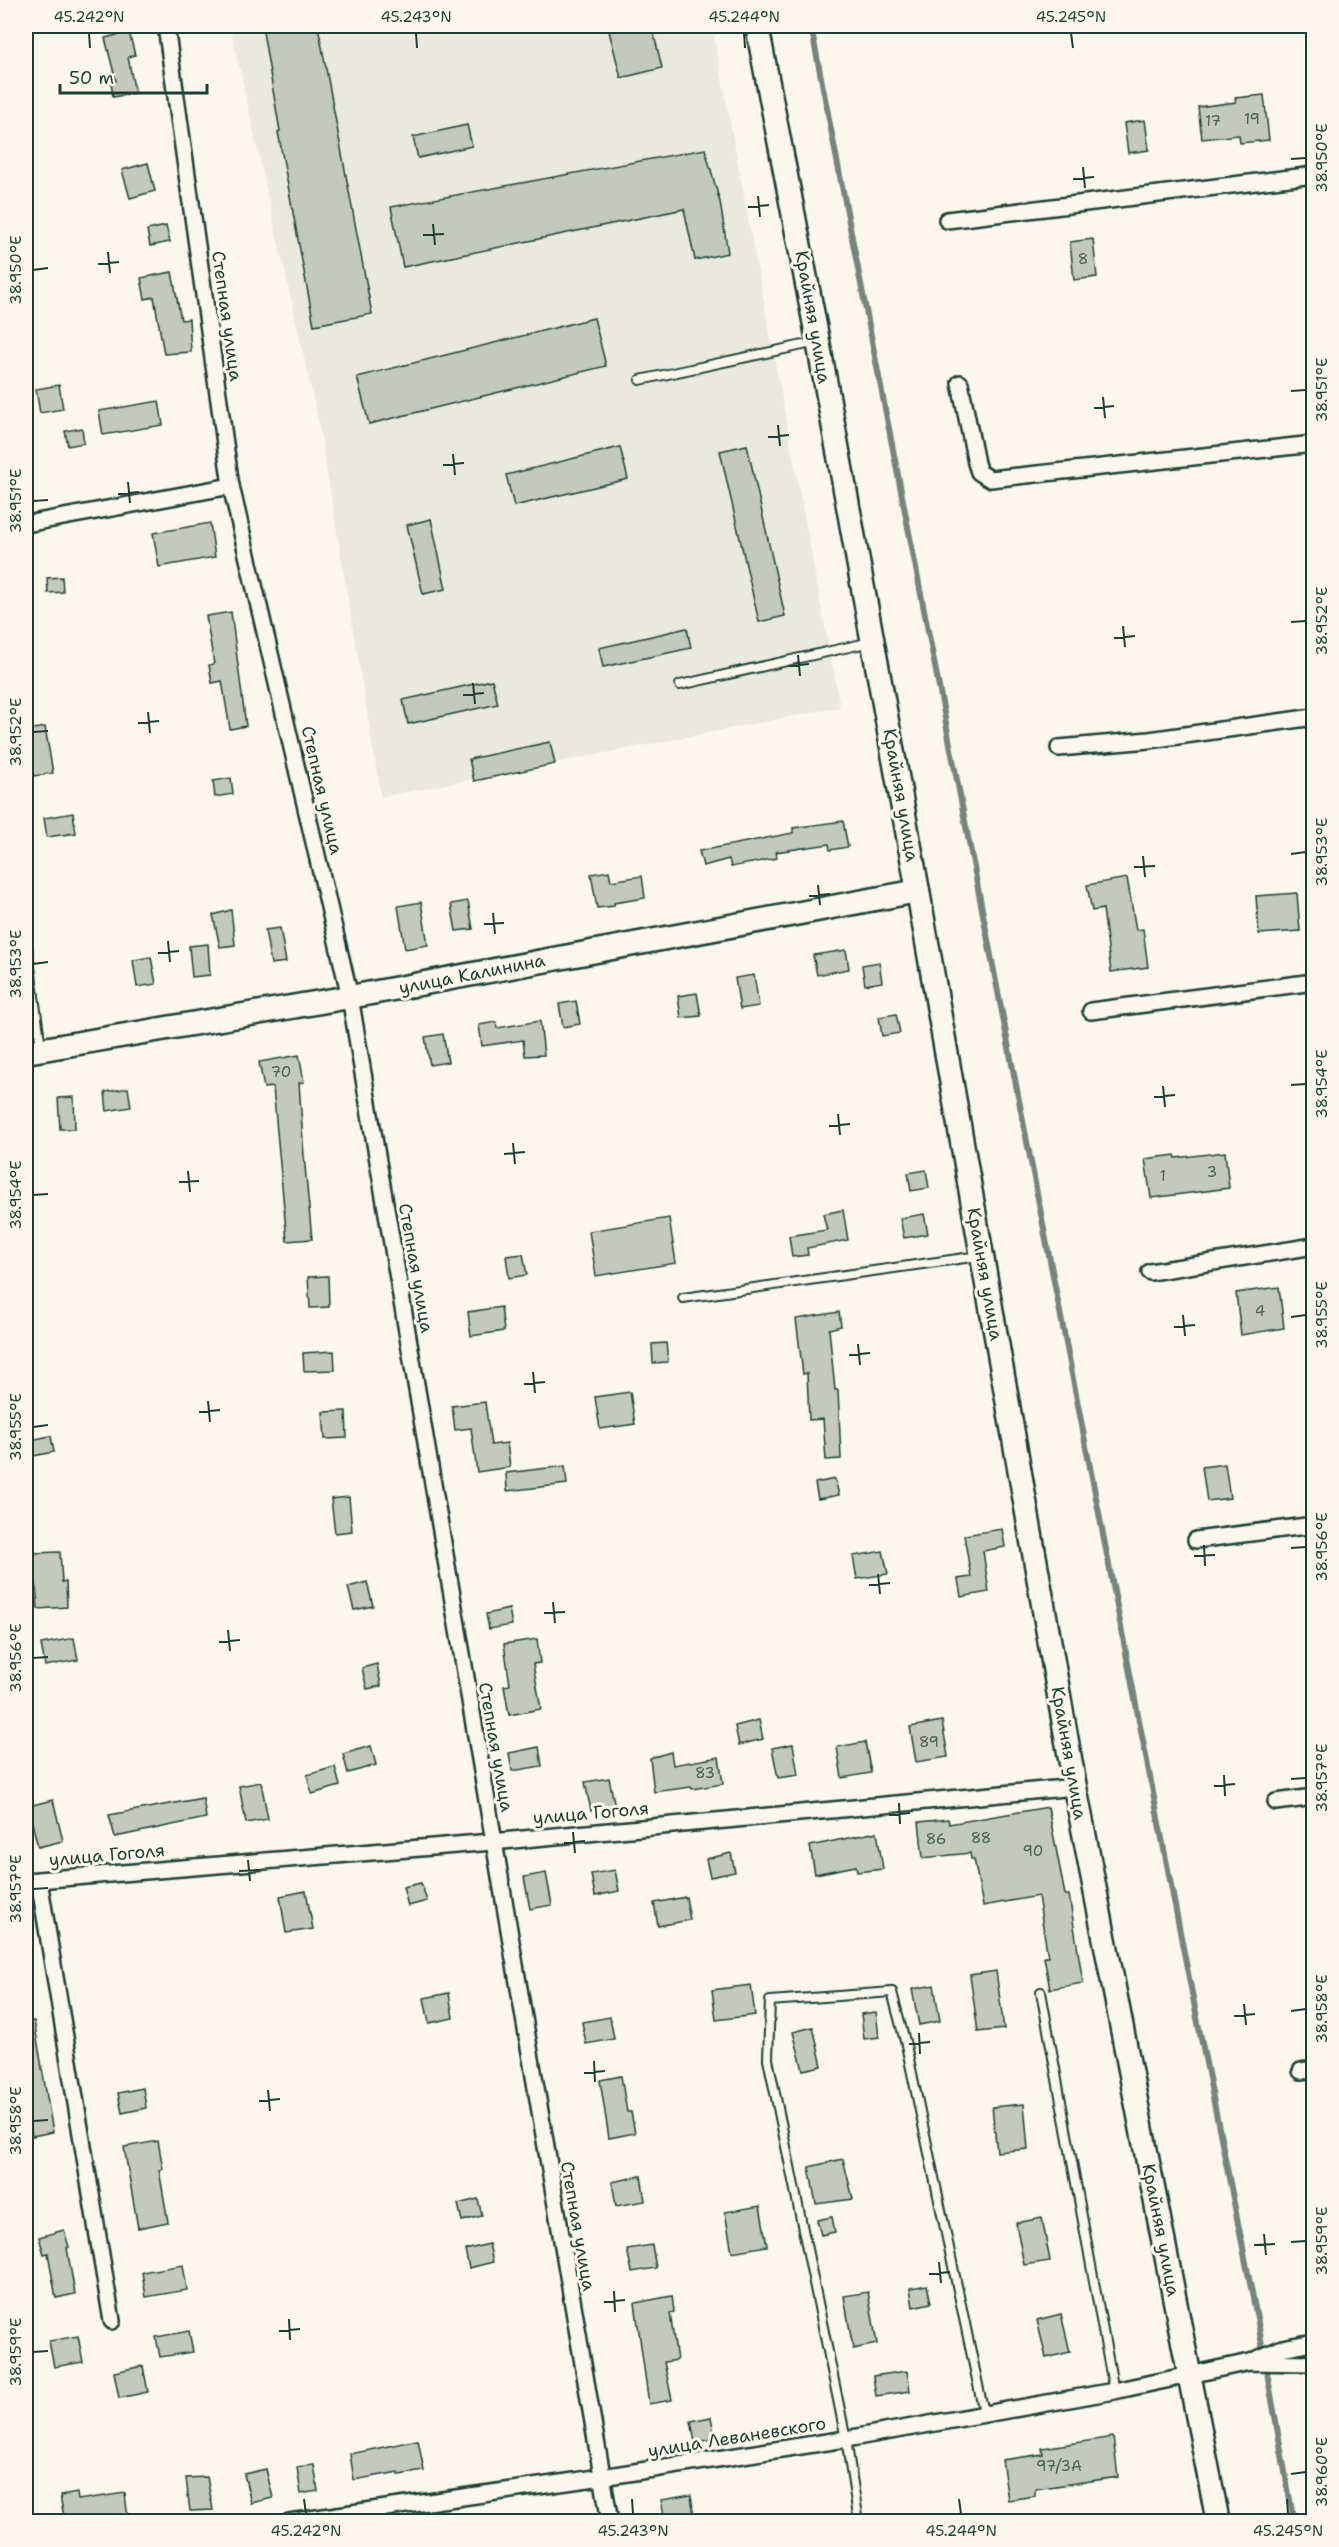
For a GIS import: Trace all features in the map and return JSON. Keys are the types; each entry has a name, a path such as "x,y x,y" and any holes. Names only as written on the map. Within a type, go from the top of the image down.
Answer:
{"main road":[{"name":"Крайняя улица","path":"758,26 873,641 1075,1787 1218,2522"},
{"name":"улица Калинина","path":"34,1050 350,997 918,891"}],"street":[{"name":"Степная улица","path":"166,26 231,486 350,997 492,1842 610,2522"},
{"path":"947,220 1314,175"},
{"path":"960,383 976,463 979,472 990,478 1314,444"},
{"path":"26,524 231,486"},
{"path":"1059,748 1149,740 1314,717"},
{"path":"1091,1011 1314,982"},
{"path":"1149,1272 1314,1246"},
{"path":"1196,1540 1314,1525"},
{"name":"улица Гоголя","path":"112,2321 32,1880 492,1842 1075,1787"},
{"path":"1276,1802 1314,1797"},
{"path":"1250,2362 1282,2348 1314,2342"},
{"path":"1250,2362 1314,2363"},
{"name":"улица Леваневского","path":"289,2522 846,2439 1114,2391 1250,2362"}],"lane":[{"path":"640,380 818,341"},
{"path":"680,685 873,641"},
{"path":"26,938 34,1050"},
{"path":"683,1298 982,1255"},
{"path":"859,2522 846,2439 768,2059 770,2001 892,1992 909,2056 984,2414"},
{"path":"1041,1992 1114,2391"}],"shaded area":[{"path":"230,26 712,26 840,707 381,797 319,424"}],"building":[{"path":"262,26 318,26 372,314 314,325 278,132 280,131"},
{"path":"631,26 652,26 662,68 621,78 609,31"},
{"path":"129,32 135,55 128,57 135,93 113,97 111,82 116,81 105,38"},
{"path":"1264,95 1269,140 1240,143 1239,135 1202,139 1198,107 1236,102 1235,98"},
{"path":"1145,120 1149,150 1128,153 1124,123"},
{"path":"467,125 472,146 418,158 413,137"},
{"path":"705,149 720,202 728,253 695,260 684,209 403,267 391,207"},
{"path":"148,163 155,191 130,198 122,170"},
{"path":"166,226 170,242 150,246 147,230"},
{"path":"1093,239 1097,277 1074,280 1070,242"},
{"path":"172,272 181,320 189,319 191,352 164,354 154,297 145,299 141,278"},
{"path":"594,318 606,366 369,424 357,377"},
{"path":"59,385 63,409 40,413 36,389"},
{"path":"159,401 163,425 103,435 99,411"},
{"path":"82,428 84,443 68,446 65,431"},
{"path":"747,445 785,616 759,622 720,451"},
{"path":"620,447 628,479 514,506 506,475"},
{"path":"431,519 446,589 423,594 407,525"},
{"path":"210,523 215,557 159,567 153,533"},
{"path":"62,577 63,592 48,593 47,578"},
{"path":"231,612 246,726 230,729 222,681 212,683 209,665 214,664 206,616"},
{"path":"687,628 691,648 603,667 599,648"},
{"path":"492,680 498,704 408,724 403,700"},
{"path":"45,727 53,773 34,776 27,730"},
{"path":"550,742 555,764 474,781 469,759"},
{"path":"231,778 233,794 215,797 213,781"},
{"path":"73,813 76,833 47,837 44,818"},
{"path":"843,821 848,847 830,850 829,844 776,852 777,858 731,867 729,859 703,866 699,851 793,833 793,828"},
{"path":"609,871 611,881 642,876 645,898 597,908 591,874"},
{"path":"1127,878 1136,930 1143,929 1148,967 1111,972 1103,909 1092,911 1087,885"},
{"path":"1297,893 1300,931 1259,934 1256,896"},
{"path":"468,901 473,929 456,931 451,904"},
{"path":"421,902 428,945 405,949 398,906"},
{"path":"231,910 235,945 220,947 213,915"},
{"path":"280,928 286,962 271,964 265,930"},
{"path":"208,944 210,975 192,977 189,946"},
{"path":"846,950 849,969 817,975 813,955"},
{"path":"151,957 156,984 137,987 133,960"},
{"path":"879,962 882,982 865,985 862,965"},
{"path":"754,975 759,1006 740,1009 735,978"},
{"path":"697,993 701,1016 681,1018 678,996"},
{"path":"576,1001 580,1024 563,1027 559,1004"},
{"path":"896,1014 900,1033 882,1036 879,1017"},
{"path":"540,1021 544,1055 525,1056 523,1040 482,1046 479,1025 496,1022 497,1028"},
{"path":"443,1034 448,1062 430,1065 425,1037"},
{"path":"299,1055 304,1082 299,1083 312,1239 287,1241 273,1087 264,1088 259,1062"},
{"path":"128,1088 131,1107 107,1111 105,1092"},
{"path":"74,1097 75,1129 60,1129 58,1098"},
{"path":"1225,1152 1229,1188 1151,1198 1145,1159"},
{"path":"926,1170 929,1188 911,1191 908,1173"},
{"path":"843,1210 848,1240 807,1248 808,1255 792,1257 789,1236 827,1230 823,1214"},
{"path":"924,1214 928,1234 904,1238 900,1218"},
{"path":"669,1218 676,1263 596,1276 589,1231"},
{"path":"523,1254 527,1275 509,1278 506,1256"},
{"path":"328,1276 329,1307 310,1308 308,1277"},
{"path":"1279,1287 1284,1328 1241,1335 1236,1293"},
{"path":"501,1307 504,1331 471,1336 468,1312"},
{"path":"839,1312 841,1326 829,1329 835,1390 838,1390 841,1459 826,1460 823,1419 809,1420 807,1373 803,1374 796,1319"},
{"path":"666,1343 668,1362 653,1363 652,1344"},
{"path":"334,1351 335,1370 304,1371 303,1353"},
{"path":"630,1392 635,1424 600,1429 595,1397"},
{"path":"485,1402 491,1445 507,1443 510,1467 477,1472 471,1428 455,1430 452,1406"},
{"path":"346,1411 347,1438 325,1439 323,1412"},
{"path":"51,1436 54,1452 33,1456 30,1440"},
{"path":"1225,1464 1230,1498 1207,1501 1202,1467"},
{"path":"565,1466 567,1484 507,1491 506,1473"},
{"path":"835,1479 839,1495 818,1499 815,1483"},
{"path":"349,1497 352,1531 335,1533 331,1499"},
{"path":"1002,1529 1005,1547 983,1551 989,1592 961,1597 958,1579 971,1577 964,1535"},
{"path":"883,1551 888,1574 857,1579 853,1556"},
{"path":"60,1552 62,1582 66,1582 67,1607 38,1609 33,1553"},
{"path":"367,1582 373,1606 354,1610 348,1587"},
{"path":"509,1609 512,1625 489,1629 486,1614"},
{"path":"74,1638 78,1660 45,1666 41,1644"},
{"path":"537,1639 540,1663 533,1664 541,1709 509,1715 504,1686 510,1685 504,1644"},
{"path":"377,1664 381,1686 367,1689 362,1668"},
{"path":"759,1720 763,1739 739,1745 735,1726"},
{"path":"942,1721 948,1757 916,1762 910,1727"},
{"path":"865,1742 871,1773 842,1778 837,1747"},
{"path":"793,1744 798,1775 778,1778 772,1748"},
{"path":"371,1746 376,1765 348,1773 343,1754"},
{"path":"539,1747 542,1766 512,1771 509,1753"},
{"path":"671,1752 673,1765 719,1757 723,1784 654,1792 650,1758"},
{"path":"335,1767 340,1786 312,1794 307,1775"},
{"path":"609,1778 615,1807 591,1811 585,1782"},
{"path":"261,1782 268,1819 246,1823 239,1786"},
{"path":"203,1798 206,1818 115,1837 109,1815"},
{"path":"53,1800 63,1841 38,1847 28,1806"},
{"path":"1048,1807 1065,1895 1069,1895 1083,1983 1050,1989 1044,1957 1048,1957 1038,1896 983,1906 974,1859 971,1859 970,1853 923,1858 919,1822 948,1819 949,1824"},
{"path":"877,1832 883,1869 857,1872 856,1866 815,1874 810,1846"},
{"path":"731,1853 735,1872 710,1877 706,1859"},
{"path":"615,1870 619,1891 595,1896 591,1874"},
{"path":"546,1873 552,1905 530,1909 524,1877"},
{"path":"421,1883 427,1901 408,1906 403,1887"},
{"path":"306,1891 313,1929 286,1933 280,1896"},
{"path":"686,1897 690,1920 658,1926 654,1903"},
{"path":"996,1971 1004,2029 978,2032 970,1975"},
{"path":"751,1985 755,2015 716,2020 712,1990"},
{"path":"934,1985 940,2021 919,2025 912,1989"},
{"path":"449,1993 453,2018 429,2023 424,1998"},
{"path":"876,2012 879,2037 864,2039 861,2014"},
{"path":"610,2017 614,2039 586,2044 582,2022"},
{"path":"34,2021 53,2132 32,2136 26,2100 26,2022"},
{"path":"813,2027 822,2066 803,2070 793,2032"},
{"path":"621,2076 627,2112 631,2112 635,2133 609,2138 600,2080"},
{"path":"143,2088 146,2108 122,2113 118,2093"},
{"path":"1024,2104 1028,2149 997,2152 992,2107"},
{"path":"158,2141 163,2169 159,2170 168,2222 138,2228 124,2147"},
{"path":"843,2159 853,2199 816,2204 809,2167"},
{"path":"641,2176 645,2201 616,2206 612,2182"},
{"path":"478,2199 482,2216 462,2221 458,2204"},
{"path":"760,2206 767,2246 732,2252 725,2212"},
{"path":"832,2217 835,2232 821,2235 817,2220"},
{"path":"1042,2218 1050,2261 1024,2265 1016,2223"},
{"path":"64,2230 69,2247 67,2248 75,2294 56,2298 48,2253 44,2254 39,2237"},
{"path":"489,2244 493,2262 469,2268 465,2250"},
{"path":"652,2245 656,2268 632,2272 627,2249"},
{"path":"183,2265 187,2290 146,2297 142,2272"},
{"path":"927,2285 931,2303 913,2307 910,2288"},
{"path":"868,2292 877,2344 853,2349 844,2296"},
{"path":"672,2296 674,2312 670,2313 677,2360 664,2362 672,2400 649,2404 635,2303"},
{"path":"1061,2314 1070,2352 1046,2358 1037,2320"},
{"path":"189,2331 193,2352 160,2357 156,2337"},
{"path":"78,2336 83,2362 54,2367 49,2341"},
{"path":"143,2366 148,2392 119,2398 114,2372"},
{"path":"907,2371 910,2391 876,2396 873,2376"},
{"path":"711,2417 715,2439 695,2442 691,2421"},
{"path":"1113,2437 1118,2477 1035,2489 1035,2496 1008,2500 1002,2460 1043,2454 1042,2448"},
{"path":"418,2440 424,2471 399,2475 399,2472 354,2480 350,2454"},
{"path":"314,2465 318,2491 301,2494 297,2467"},
{"path":"266,2469 273,2498 251,2503 244,2474"},
{"path":"207,2477 213,2510 190,2511 186,2478"},
{"path":"77,2493 78,2500 125,2493 128,2519 109,2522 108,2516 65,2522 60,2496"},
{"path":"691,2495 694,2516 665,2521 661,2500"}],"waterway":[{"path":"811,26 1187,1968 1259,2328 1294,2522"}]}
